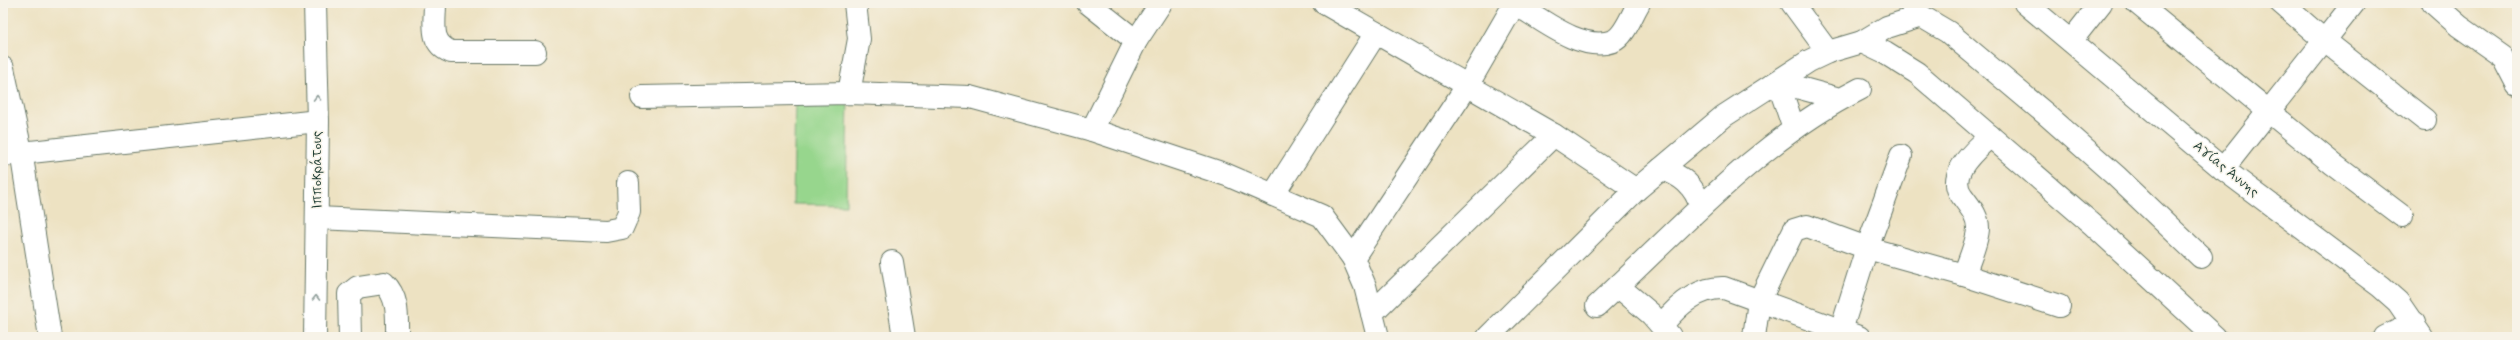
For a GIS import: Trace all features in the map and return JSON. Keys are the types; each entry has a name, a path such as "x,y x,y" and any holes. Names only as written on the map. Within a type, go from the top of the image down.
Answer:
{"street":[{"name":"Ιπποκράτους","path":"315,3 318,121 315,337"},
{"path":"435,3 435,37 442,48 451,52 535,52"},
{"path":"849,93 858,39 855,3"},
{"path":"1088,3 1136,41"},
{"path":"1092,130 1136,41 1161,3"},
{"path":"1324,3 1554,135 1636,190"},
{"path":"1353,258 1467,86 1515,3 1564,34 1581,41 1594,42 1613,41 1621,34 1638,3"},
{"path":"1792,3 1828,52"},
{"name":"Αγίας Άννης","path":"2025,3 2223,169 2381,287 2398,302 2418,330"},
{"path":"2071,41 2101,3"},
{"path":"2137,3 2333,164 2402,216"},
{"path":"2281,3 2325,41 2425,120"},
{"path":"2223,169 2354,3"},
{"path":"2433,3 2458,26 2503,57 2517,84"},
{"path":"1497,334 1636,190 1724,116 1809,61 1828,52 1862,42 1916,10 1948,32 2047,115 2116,176 2202,257"},
{"path":"1273,195 1376,33"},
{"path":"1862,42 1885,53 1917,73 2092,224 2216,337"},
{"path":"3,68 12,153 50,337"},
{"path":"1778,82 1840,99"},
{"path":"1778,82 1794,129"},
{"path":"1597,306 1619,287 1701,206 1794,129 1840,99 1860,89"},
{"path":"642,97 849,93 970,97 1092,130 1227,175 1322,216 1353,258 1365,286 1378,337"},
{"path":"12,153 318,121"},
{"path":"1372,313 1554,135"},
{"path":"1964,275 1978,228 1972,207 1960,195 1956,181 1964,163 1990,136"},
{"path":"1619,287 1666,331 1680,306 1696,294 1713,287 1730,289 1846,335 1867,248 1901,156"},
{"path":"1661,169 1677,173 1687,182 1697,194 1701,206"},
{"path":"317,218 606,231 622,228 629,212 628,182"},
{"path":"1754,337 1758,301 1794,230 1800,226 1807,226 1867,248 1964,275 2058,306"},
{"path":"892,262 904,337"},
{"path":"350,337 349,294 358,287 384,283 392,291 397,308 397,337"},
{"path":"2385,337 2418,330"}],"green space":[{"path":"795,96 848,97 846,205 793,204"}]}
